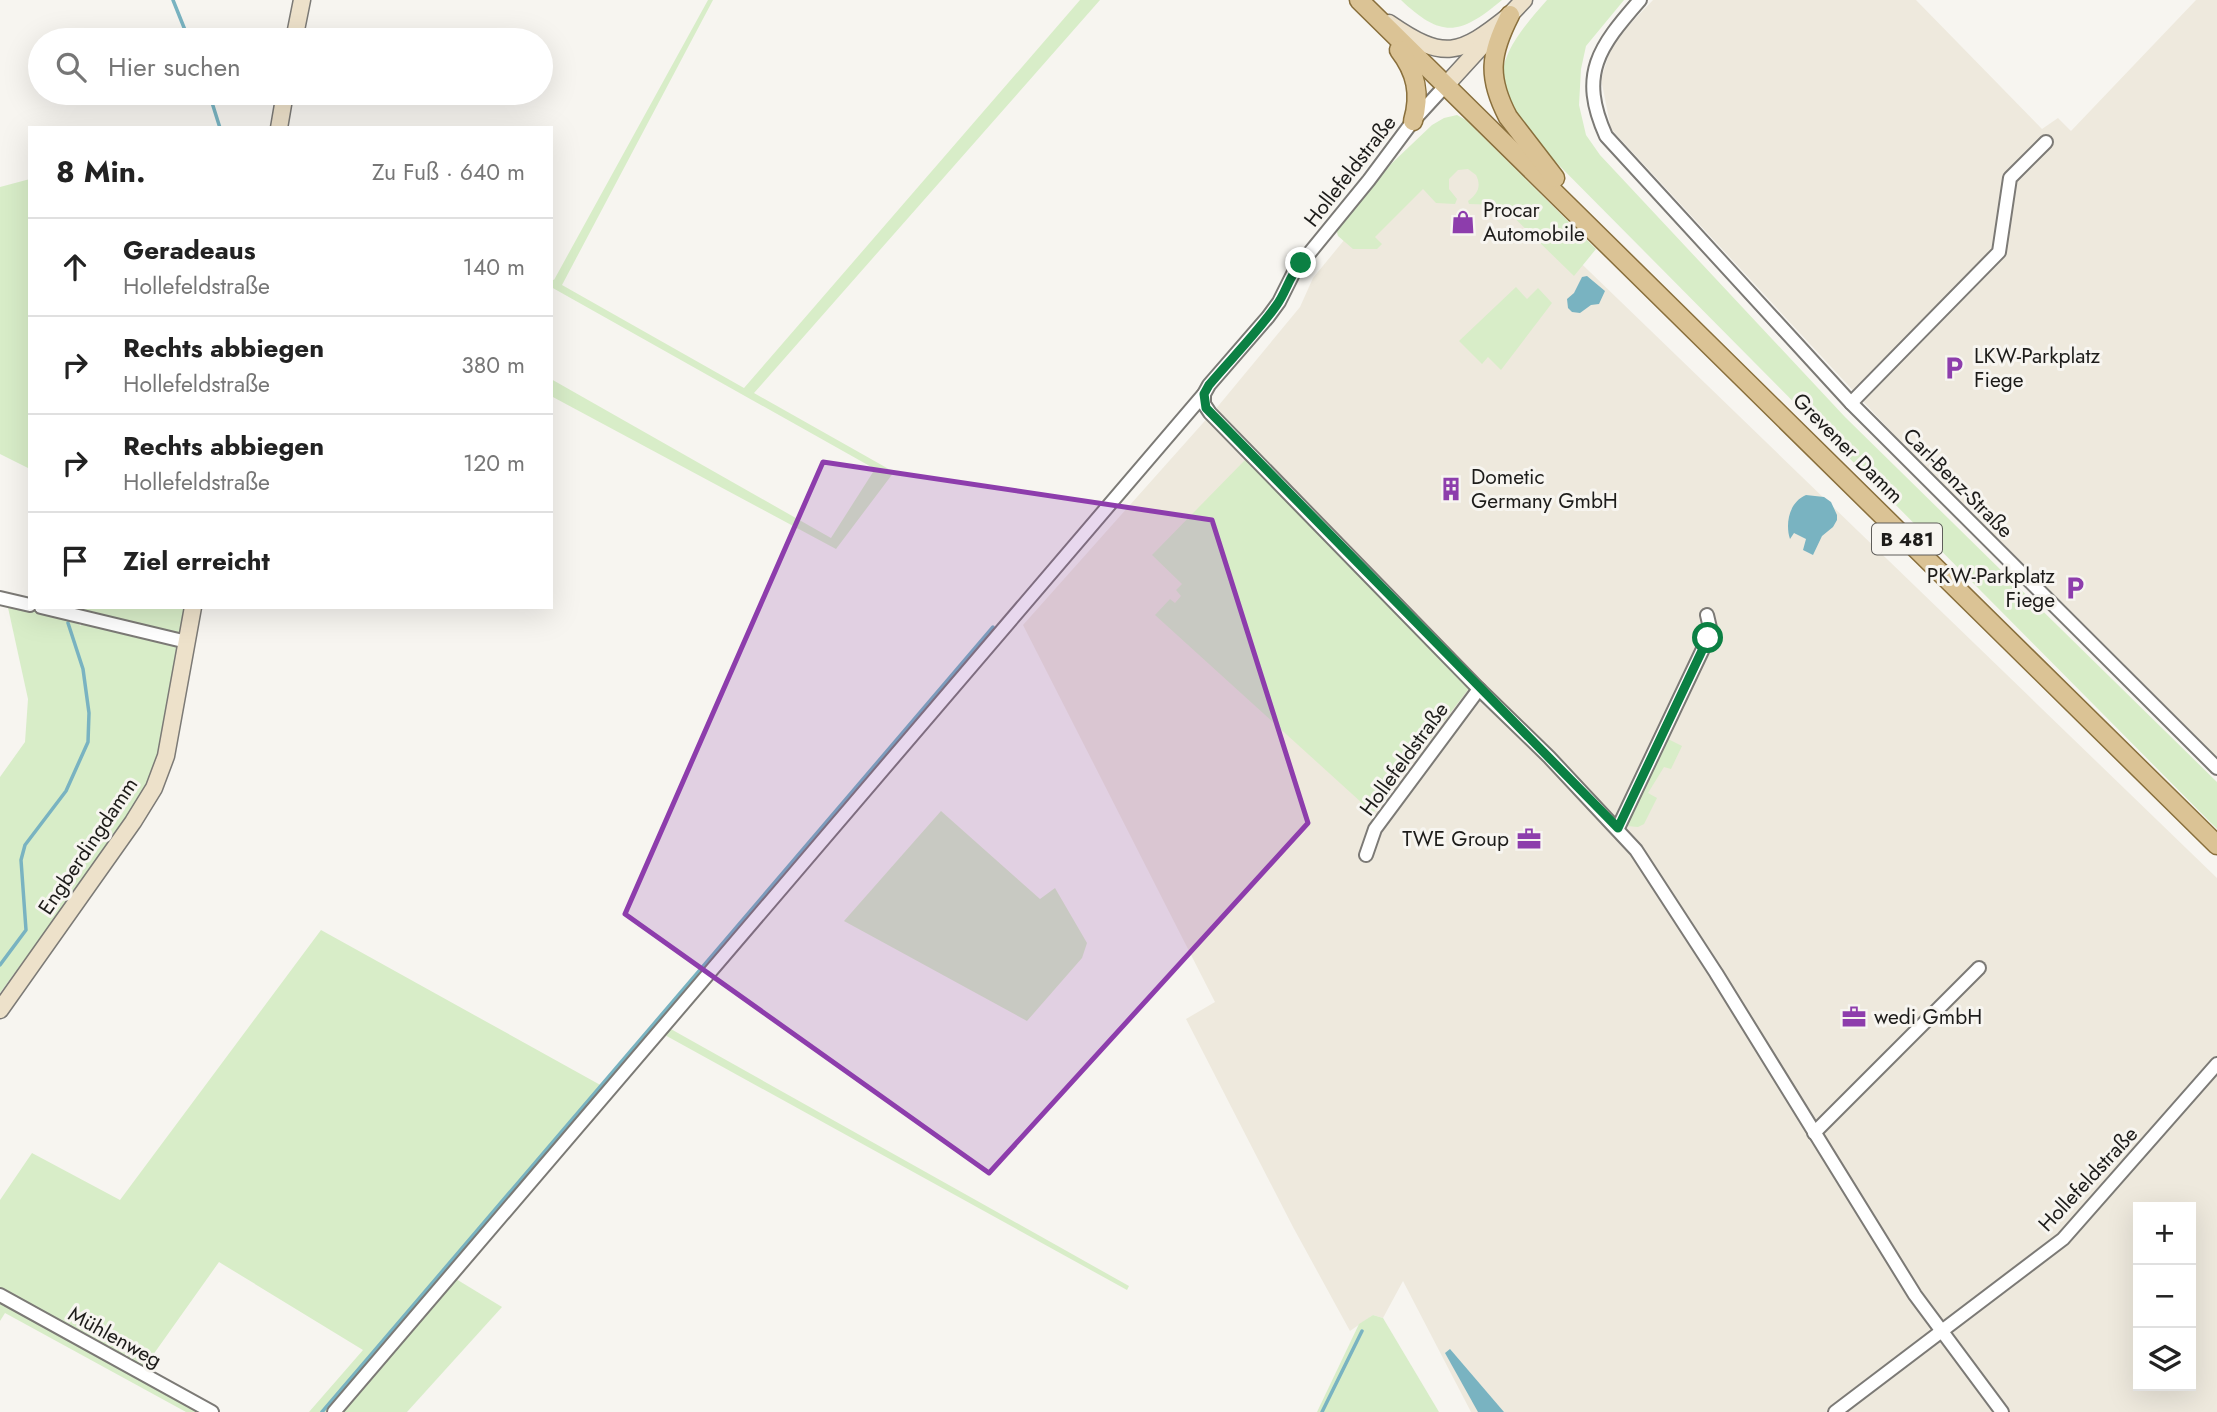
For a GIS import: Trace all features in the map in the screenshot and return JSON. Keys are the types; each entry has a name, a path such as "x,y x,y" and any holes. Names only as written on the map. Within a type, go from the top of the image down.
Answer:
{"main road":[{"path":"1362,3 1411,66 1418,102 1413,121"},
{"name":"B 481","path":"1362,3 1446,85"},
{"path":"1510,15 1494,52 1494,80 1502,106 1598,234"},
{"name":"Grevener Damm","path":"1446,85 2217,845"}],"street":[{"path":"297,28 302,0"},
{"path":"1446,85 1524,0"},
{"name":"Carl-Benz-Straße","path":"1640,0 1605,43 1596,64 1593,102 1606,136 1851,403 2217,768"},
{"path":"1362,3 1416,41 1448,49 1472,43 1510,15"},
{"name":"Hollefeldstraße","path":"334,1412 1204,394 1279,302 1293,272 1377,170 1413,121 1446,85"},
{"path":"279,126 283,105"},
{"path":"1851,403 1999,252 2010,178 2046,142"},
{"path":"1204,394 1204,404 1210,412 1618,828 1636,850 1716,973 1915,1295 2002,1412"},
{"path":"0,598 28,605"},
{"path":"49,609 187,642"},
{"name":"Engberdingdamm","path":"0,1010 133,822 154,788 166,756 193,609"},
{"path":"1618,828 1711,632 1707,615"},
{"name":"Hollefeldstraße","path":"1366,855 1375,829 1479,689"},
{"path":"1814,1133 1979,968"},
{"name":"Hollefeldstraße","path":"1835,1412 2063,1239 2217,1064"},
{"name":"Mühlenweg","path":"0,1295 212,1412"}],"highlighted area":[{"path":"823,462 1212,520 1308,823 989,1173 625,914"}],"shaded area":[{"path":"1653,0 1916,0 2042,129 2058,118 2071,131 2196,0 2217,0 2217,757 1897,438 1611,129 1601,79 1613,42"},
{"path":"1440,127 2217,878 2217,1412 1471,1412 1403,1281 1383,1318 1373,1315 1350,1331 1186,1019 1215,1002 1023,625 1219,405 1300,307 1313,278"}],"green space":[{"path":"708,0 713,0 562,285 744,388 1080,0 1100,0 754,393 894,472 836,549 553,397 553,380 831,538 875,469 553,288 554,280"},
{"path":"1401,0 1502,0 1474,20 1451,28 1428,21"},
{"path":"1547,0 1624,0 1586,46 1581,69 1579,105 1586,135 1600,155 1845,417 2217,782 2217,829 1512,117 1503,94 1504,64 1517,37"},
{"path":"1457,115 1466,120 1596,249 1574,276 1501,205 1469,204 1468,201 1476,193 1479,183 1476,175 1468,169 1458,170 1449,179 1449,189 1457,199 1455,204 1436,203 1423,189 1375,237 1382,244 1377,249 1353,249 1338,236 1336,229 1391,164 1432,125"},
{"path":"28,180 28,468 0,454 0,187"},
{"path":"1516,287 1527,299 1538,288 1552,303 1501,370 1488,357 1482,364 1459,341"},
{"path":"1245,460 1471,686 1373,813 1155,615 1170,599 1175,603 1181,596 1176,590 1182,584 1152,555"},
{"path":"7,603 77,618 80,626 87,621 168,642 176,647 180,655 161,755 146,793 0,993 0,777 25,742 28,699"},
{"path":"74,609 189,609 182,633 175,636"},
{"path":"1666,738 1682,746 1671,769 1664,767 1648,793 1657,798 1644,824 1638,827 1627,826 1627,822"},
{"path":"941,811 1040,899 1055,888 1087,943 1082,958 1027,1021 844,921"},
{"path":"321,930 604,1087 327,1412 309,1412 363,1350 219,1262 143,1369 0,1290 0,1200 32,1153 120,1200"},
{"path":"669,1028 1129,1286 1127,1290 663,1034"},
{"path":"456,1279 502,1307 407,1412 344,1412"},
{"path":"0,1300 201,1412 186,1412 5,1313 0,1321"},
{"path":"1373,1315 1383,1318 1439,1412 1317,1412 1359,1324"}],"water":[{"path":"1587,276 1605,291 1599,304 1591,305 1580,313 1572,312 1568,308 1567,299 1574,293 1582,277"},
{"path":"1806,495 1824,497 1831,502 1837,515 1833,527 1822,536 1813,555 1803,550 1806,539 1794,533 1790,539 1789,533 1788,520 1792,508"},
{"path":"1450,1349 1504,1412 1478,1412 1445,1353"}],"waterway":[{"path":"173,0 184,28"},
{"path":"213,105 219,126"},
{"path":"0,965 26,930 21,860 25,845 66,791 88,742 89,713 83,669 68,623"},
{"path":"322,1412 993,627"},
{"path":"1322,1412 1362,1331"}],"place":[{"name":"Procar Automobile","path":"1463,222"},
{"name":"LKW-Parkplatz Fiege","path":"1954,368"},
{"name":"Dometic Germany GmbH","path":"1451,489"},
{"name":"PKW-Parkplatz Fiege","path":"2075,588"},
{"name":"TWE Group","path":"1529,839"},
{"name":"wedi GmbH","path":"1854,1017"}],"route":[{"path":"1301,263 1288,280 1279,302 1268,317 1209,385 1203,399 1206,408 1618,828 1708,638"}]}
